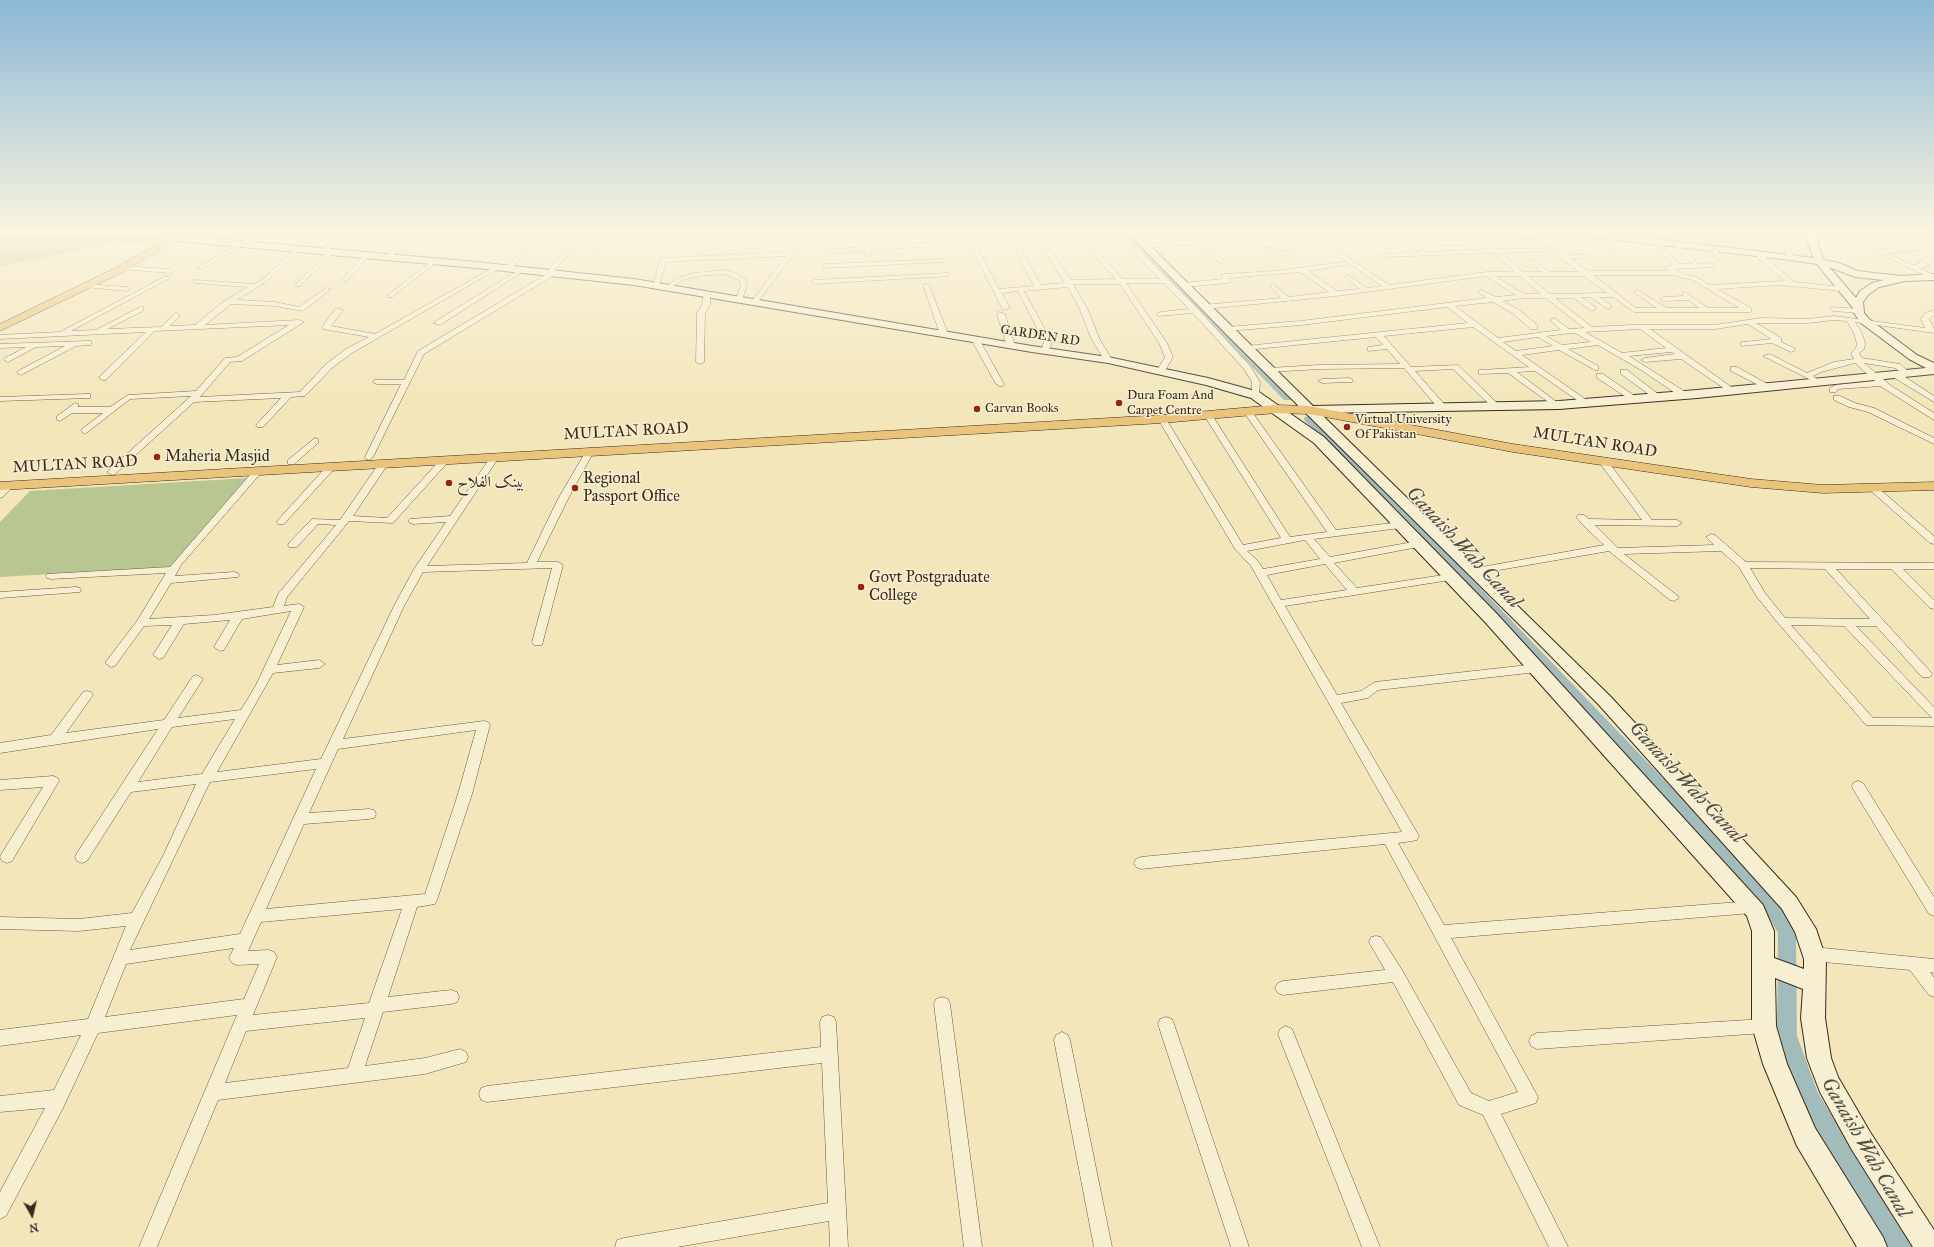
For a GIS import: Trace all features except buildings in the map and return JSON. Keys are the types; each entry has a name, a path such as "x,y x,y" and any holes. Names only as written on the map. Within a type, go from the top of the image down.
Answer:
{"main road":[{"path":"0,328 76,291"},
{"name":"MULTAN ROAD","path":"2,486 112,472 1220,407 1250,410"},
{"name":"MULTAN ROAD","path":"2,486 1162,418 1276,408 1310,410 1513,448 1751,483 1823,489 1934,486"}],"street":[{"path":"60,334 141,291"},
{"path":"197,327 229,302 247,291"},
{"path":"229,302 275,304 300,309 325,291"},
{"path":"390,296 396,291"},
{"path":"191,400 302,394 329,366 349,351 460,291"},
{"path":"437,323 488,291"},
{"path":"369,457 421,353 521,291"},
{"name":"GARDEN RD","path":"689,291 975,340 1108,360 1208,382 1255,395 1276,408 1319,440 1536,668 1756,911 1763,931 1770,966 1764,1026 1775,1064 1806,1137 1841,1197 1873,1247"},
{"path":"740,299 742,291"},
{"path":"755,302 763,291"},
{"path":"928,291 944,334"},
{"path":"998,291 1012,346"},
{"path":"1021,291 1048,342 1045,351"},
{"path":"1074,291 1084,310 1095,338 1108,360"},
{"path":"1128,291 1163,343 1170,357 1160,372"},
{"path":"1175,291 1195,311 1247,368 1256,382 1255,395"},
{"path":"1190,291 1246,348 1476,571 1605,701 1789,903 1807,935 1815,959 1809,981 1813,1018 1819,1058 1829,1084 1861,1141 1929,1247"},
{"path":"1279,291 1287,299"},
{"path":"1332,291 1336,294"},
{"path":"1206,307 1357,291"},
{"path":"1516,291 1524,296"},
{"path":"1542,291 1592,331"},
{"path":"1608,291 1634,310 1748,310"},
{"path":"1717,291 1767,321"},
{"path":"1844,291 1867,322 1913,357 1934,370"},
{"path":"1858,309 1860,298 1866,291"},
{"path":"1481,292 1515,311 1534,327"},
{"path":"1637,292 1665,310"},
{"path":"700,362 701,313 706,305 707,294"},
{"path":"1227,329 1310,322 1524,296 1613,295"},
{"path":"1575,296 1592,309"},
{"path":"1593,296 1608,307"},
{"path":"1681,311 1664,299 1687,296 1708,311"},
{"path":"1448,305 1587,403"},
{"path":"268,322 291,308"},
{"path":"21,373 140,309"},
{"path":"1834,309 1858,309"},
{"path":"339,310 326,327 376,336"},
{"path":"1644,310 1665,327"},
{"path":"1161,314 1195,311"},
{"path":"1932,331 1925,319 1928,314 1934,312"},
{"path":"163,329 176,315"},
{"path":"1572,315 1561,316 1576,331"},
{"path":"1498,340 1576,331 1665,327 1716,327 1749,322 1808,321 1834,318 1932,331"},
{"path":"1849,319 1858,333 1861,344 1860,349 1855,353 1858,360 1878,380 1934,417"},
{"path":"1554,320 1644,368 1684,396"},
{"path":"0,337 268,322 300,322 239,358 228,360 199,393 112,472"},
{"path":"1310,322 1330,338"},
{"path":"1749,322 1778,340 1774,341"},
{"path":"1246,348 1330,338 1476,324"},
{"path":"1642,328 1731,391"},
{"path":"103,378 153,329"},
{"path":"1919,329 1934,340"},
{"path":"1378,334 1442,407"},
{"path":"1539,335 1595,368"},
{"path":"975,340 1000,384"},
{"path":"1744,344 1774,341 1791,350"},
{"path":"0,346 88,343"},
{"path":"1516,353 1599,343"},
{"path":"8,360 36,345"},
{"path":"1370,349 1389,346"},
{"path":"1621,355 1673,349"},
{"path":"1645,360 1683,356"},
{"path":"1767,356 1818,383"},
{"path":"1807,376 1818,370 1837,364 1858,360 1897,366 1902,374 1934,400"},
{"path":"1270,370 1313,368 1455,367 1495,405"},
{"path":"1313,368 1323,384 1349,380"},
{"path":"1482,372 1537,369"},
{"path":"1734,369 1769,388"},
{"path":"1509,370 1554,405"},
{"path":"1833,390 1836,387 1878,380 1902,374 1934,370"},
{"path":"1624,372 1658,397"},
{"path":"1600,376 1635,399"},
{"path":"1310,410 1495,405 1554,405 1684,396 1818,383 1878,380"},
{"path":"377,382 407,382"},
{"path":"85,431 128,397 199,393"},
{"path":"260,425 288,395"},
{"path":"0,399 87,396 60,418"},
{"path":"0,406 10,398"},
{"path":"1837,398 1852,405 1871,410 1934,441"},
{"path":"70,410 112,410"},
{"path":"1250,410 1287,470 1334,533"},
{"path":"1208,415 1287,540"},
{"path":"1141,863 1412,836 1261,573 1255,564 1240,549 1162,418"},
{"path":"291,462 315,441"},
{"path":"532,565 563,499 590,452"},
{"path":"148,1247 269,957 237,958 357,694 399,606 419,569 495,457"},
{"path":"293,544 315,521 390,521 445,460"},
{"path":"1604,462 1649,522"},
{"path":"277,611 282,596 345,520 383,464"},
{"path":"281,522 331,466"},
{"path":"111,663 141,623 173,570 196,540 258,471"},
{"path":"1874,488 1934,541"},
{"path":"413,521 452,519"},
{"path":"1674,598 1614,549 1583,519 1677,523"},
{"path":"1240,549 1307,537 1400,525"},
{"path":"1307,537 1354,592"},
{"path":"1711,537 1743,565 1761,595 1782,621 1870,722 1934,722"},
{"path":"1261,573 1418,544"},
{"path":"1476,571 1614,549 1723,548"},
{"path":"419,569 558,565 538,642"},
{"path":"1743,565 1934,566"},
{"path":"1828,566 1926,674"},
{"path":"1894,566 1934,606"},
{"path":"52,576 173,570"},
{"path":"56,591 72,574"},
{"path":"167,580 234,575"},
{"path":"1279,604 1450,577"},
{"path":"0,595 76,590"},
{"path":"2,1204 59,1098 94,1025 137,919 206,779 269,670 299,607 238,616 141,623"},
{"path":"220,647 238,616"},
{"path":"159,654 180,621"},
{"path":"1782,621 1847,623 1879,622"},
{"path":"1847,623 1933,711"},
{"path":"269,670 319,664"},
{"path":"1334,700 1364,695 1375,686 1536,668"},
{"path":"82,857 125,788 197,679"},
{"path":"55,739 87,696"},
{"path":"0,748 55,739 244,714"},
{"path":"256,916 430,900 465,794 484,725 335,745"},
{"path":"125,788 326,763"},
{"path":"0,785 53,781 8,857"},
{"path":"1858,786 1934,910"},
{"path":"300,819 369,814"},
{"path":"1376,942 1398,975 1465,1099 1489,1109 1530,1097 1389,839"},
{"path":"354,1075 375,1008 399,941 410,902"},
{"path":"1440,932 1752,907"},
{"path":"0,923 79,925 137,919"},
{"path":"120,958 246,940"},
{"path":"1813,954 1934,966"},
{"path":"1914,964 1934,990"},
{"path":"1770,966 1809,981"},
{"path":"1283,988 1398,975"},
{"path":"240,1024 375,1008 451,997"},
{"path":"942,1004 972,1247"},
{"path":"0,1038 248,1006"},
{"path":"828,1022 839,1247"},
{"path":"1166,1024 1240,1247"},
{"path":"1537,1041 1764,1026"},
{"path":"1286,1034 1371,1247"},
{"path":"1062,1040 1103,1247"},
{"path":"486,1094 830,1054"},
{"path":"212,1093 424,1066 460,1057"},
{"path":"0,1104 59,1098"},
{"path":"1489,1109 1559,1247"},
{"path":"624,1247 837,1210"}],"green space":[{"path":"248,478 171,567 0,577 0,522 30,491"}],"waterway":[{"name":"Ganaish Wah Canal","path":"1184,291 1288,398"},
{"name":"Ganaish Wah Canal","path":"1309,419 1366,475 1767,898 1787,932 1787,1036 1809,1099 1900,1247"}],"place":[{"name":"Dura Foam And Carpet Centre","path":"1119,403"},
{"name":"Carvan Books","path":"977,409"},
{"name":"Virtual University Of Pakistan","path":"1347,427"},
{"name":"Maheria Masjid","path":"157,457"},
{"name":"بینک الفلاح","path":"449,483"},
{"name":"Regional Passport Office","path":"575,488"},
{"name":"Govt Postgraduate College","path":"861,587"}]}
